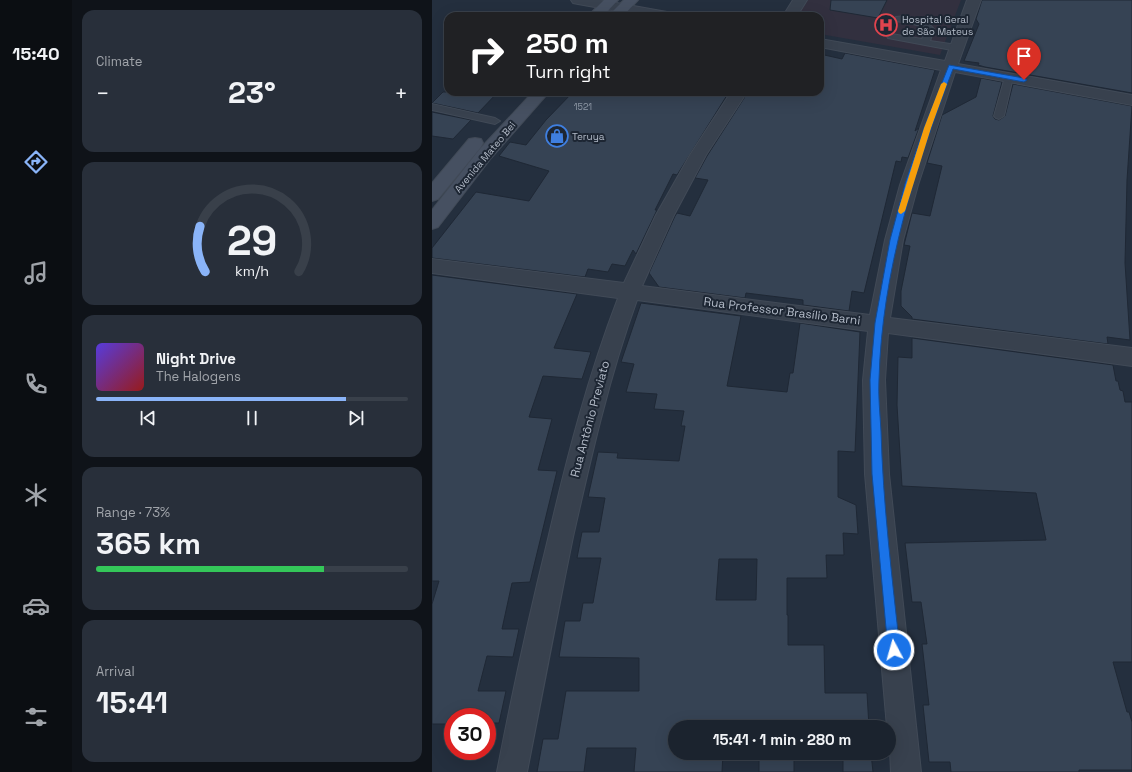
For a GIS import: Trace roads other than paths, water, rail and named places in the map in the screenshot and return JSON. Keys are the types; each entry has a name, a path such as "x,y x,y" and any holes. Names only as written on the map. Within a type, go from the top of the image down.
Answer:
{"main road":[{"path":"599,12 609,2"},
{"name":"Avenida Mateo Bei","path":"432,195 495,120 518,96"},
{"name":"Avenida Mateo Bei","path":"432,223 485,154 537,96"}],"street":[{"path":"578,0 609,2 623,8 645,12"},
{"path":"792,12 800,0"},
{"path":"906,772 877,474 874,380 879,323 894,240 909,184 974,0"},
{"path":"824,43 954,57 1009,77 1132,100"},
{"name":"Rua Antônio Previato","path":"512,772 536,647 570,496 594,402 630,291 665,215 698,155 736,96"},
{"name":"Rua Professor Brasílio Barni","path":"432,266 1132,357"}],"lane":[{"path":"898,19 928,26 930,29 925,42"},
{"path":"891,36 925,42 954,57"},
{"path":"999,116 1009,77"},
{"path":"432,108 495,120"}],"place":[{"name":"Hospital Geral de São Mateus","path":"886,25"},
{"name":"Teruya","path":"557,136"}]}
